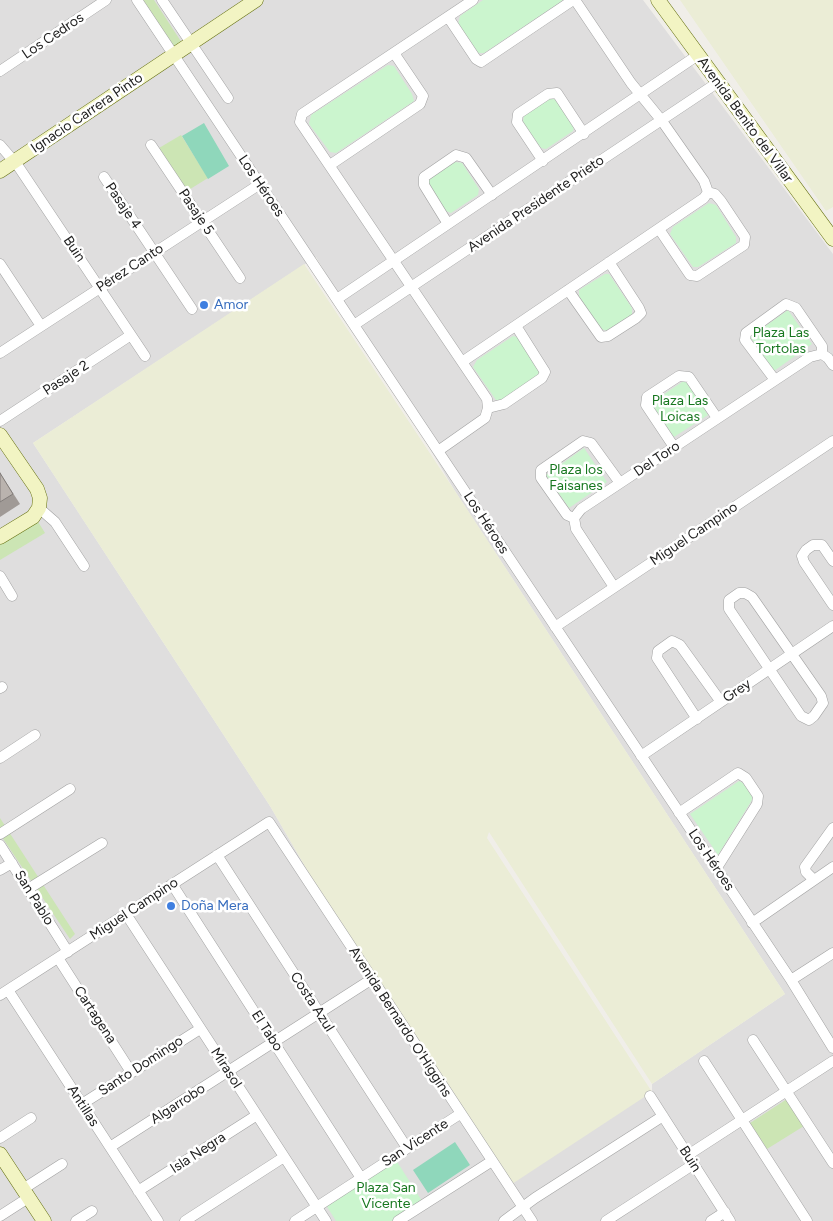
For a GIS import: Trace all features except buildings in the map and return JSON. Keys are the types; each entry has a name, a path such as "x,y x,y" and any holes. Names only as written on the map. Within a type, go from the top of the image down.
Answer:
{"street":[{"name":"Los Cedros","path":"0,71 106,0"},
{"name":"Los Héroes","path":"137,0 831,1042"},
{"path":"162,0 228,98"},
{"name":"Ignacio Carrera Pinto","path":"0,171 256,0"},
{"path":"438,451 485,418 488,408 487,399 300,122 302,114 473,0"},
{"path":"448,17 476,59 481,62 574,0 627,78 662,121 704,181 708,192"},
{"name":"Avenida Benito del Villar","path":"658,0 833,240"},
{"path":"330,165 420,104 423,96 394,53"},
{"path":"336,299 584,134 698,55"},
{"name":"Avenida Presidente Prieto","path":"354,325 717,83"},
{"path":"543,161 517,122 518,114 548,94 557,94 584,134"},
{"name":"Buin","path":"0,145 13,161 145,356"},
{"name":"Pasaje 5","path":"151,145 240,278"},
{"path":"448,224 424,185 424,177 456,155 466,158 492,195"},
{"name":"Pasaje 4","path":"104,177 192,309"},
{"name":"Pérez Canto","path":"0,353 260,184"},
{"path":"462,362 704,198 708,192"},
{"path":"659,229 690,275 697,276 744,245 744,237 721,201 715,194 708,192"},
{"path":"568,290 601,337 608,336 636,318 641,313 640,308 610,262"},
{"path":"0,264 41,326"},
{"path":"774,380 745,340 746,333 786,304 796,308 822,346 822,354 833,365"},
{"path":"488,408 504,404 542,378 545,372 516,326"},
{"name":"Pasaje 2","path":"0,421 132,335"},
{"name":"Del Toro","path":"574,518 581,509 774,380 810,357 822,354"},
{"path":"674,447 646,405 647,397 679,376 689,377 717,418"},
{"path":"0,435 40,498 39,508 33,517 0,537"},
{"path":"614,587 576,528 574,518 567,515 541,478 541,470 583,441 591,443 620,483"},
{"name":"Miguel Campino","path":"555,627 833,441"},
{"path":"39,508 55,522 84,566"},
{"path":"833,561 822,545 813,545 802,556 804,562 833,605"},
{"path":"0,576 12,596"},
{"path":"739,593 745,593 752,597 792,654 821,696 823,703 809,720 801,716 729,609 729,600 739,593"},
{"name":"Grey","path":"641,756 833,626"},
{"path":"696,719 657,658 658,650 672,641 680,645 721,702"},
{"path":"0,758 35,735"},
{"path":"679,813 738,773 746,778 758,796 757,804 716,869"},
{"path":"0,834 70,790"},
{"name":"Miguel Campino","path":"4,993 269,822"},
{"name":"Avenida Bernardo O'Higgins","path":"269,822 532,1221"},
{"path":"814,880 806,872 805,867 833,828"},
{"path":"28,889 102,843"},
{"name":"San Pablo","path":"0,845 68,952"},
{"name":"Costa Azul","path":"217,855 407,1148"},
{"path":"0,870 12,863"},
{"path":"752,923 833,867"},
{"name":"El Tabo","path":"172,884 361,1178"},
{"name":"Mirasol","path":"126,914 326,1221"},
{"path":"791,980 833,952"},
{"name":"Cartagena","path":"58,958 131,1072"},
{"name":"Algarrobo","path":"110,1147 372,979"},
{"name":"Antillas","path":"4,993 82,1104 158,1221"},
{"name":"Santo Domingo","path":"82,1104 200,1028"},
{"path":"753,1040 833,1163"},
{"path":"704,1061 807,1221"},
{"path":"688,1155 833,1062"},
{"name":"Buin","path":"650,1096 727,1217"},
{"name":"San Vicente","path":"295,1221 460,1114"},
{"name":"Isla Negra","path":"138,1191 257,1115"},
{"path":"504,1221 535,1198 663,1116"},
{"path":"0,1138 31,1118"},
{"path":"0,1154 44,1221"},
{"path":"185,1221 284,1157"},
{"path":"398,1221 492,1161"},
{"path":"0,1216 62,1164"},
{"path":"606,1221 694,1164"},
{"path":"76,1221 92,1211"},
{"path":"711,1221 727,1217"}],"shaded area":[{"path":"0,0 643,0 833,254 833,1221 0,1221","holes":["316,257 455,491 785,994 652,1084 652,1092 343,932 270,806 33,443"]}],"green space":[{"path":"142,0 154,0 182,43 174,47"},
{"path":"483,0 562,1 484,53 478,53 458,24 460,16"},
{"path":"680,0 833,0 833,207 826,211"},
{"path":"388,65 394,66 412,94 414,101 336,153 330,152 309,124 311,115"},
{"path":"549,98 557,100 574,125 573,131 546,149 541,148 523,122 524,115"},
{"path":"204,123 229,166 208,179 182,136"},
{"path":"181,135 208,178 187,191 159,148"},
{"path":"455,162 462,163 479,189 478,195 451,213 446,211 428,185 430,178"},
{"path":"709,203 716,205 736,237 736,243 698,267 693,267 670,234 673,227"},
{"path":"304,264 785,994 652,1084 489,832 487,838 652,1092 509,1186 343,932 270,806 33,443"},
{"path":"605,274 609,274 632,308 632,315 607,331 599,328 579,296 579,290"},
{"name":"Plaza Las Tortolas","path":"788,310 812,344 774,371 750,337"},
{"path":"513,336 520,338 540,369 539,375 502,400 496,400 473,367 477,360"},
{"name":"Plaza Las Loicas","path":"685,380 708,415 674,437 651,403"},
{"name":"Plaza los Faisanes","path":"584,448 607,482 569,508 546,475"},
{"path":"37,520 45,533 0,560 0,542"},
{"path":"739,781 743,783 752,796 752,800 718,855 690,814"},
{"path":"0,818 75,934 70,939 0,834"},
{"path":"787,1099 804,1126 767,1149 750,1123"},
{"path":"455,1142 470,1165 428,1193 413,1170"},
{"name":"Plaza San Vicente","path":"396,1160 422,1201 392,1221 336,1221 326,1205"}],"place":[{"name":"Amor","path":"204,305"},
{"name":"Doña Mera","path":"171,906"}]}
